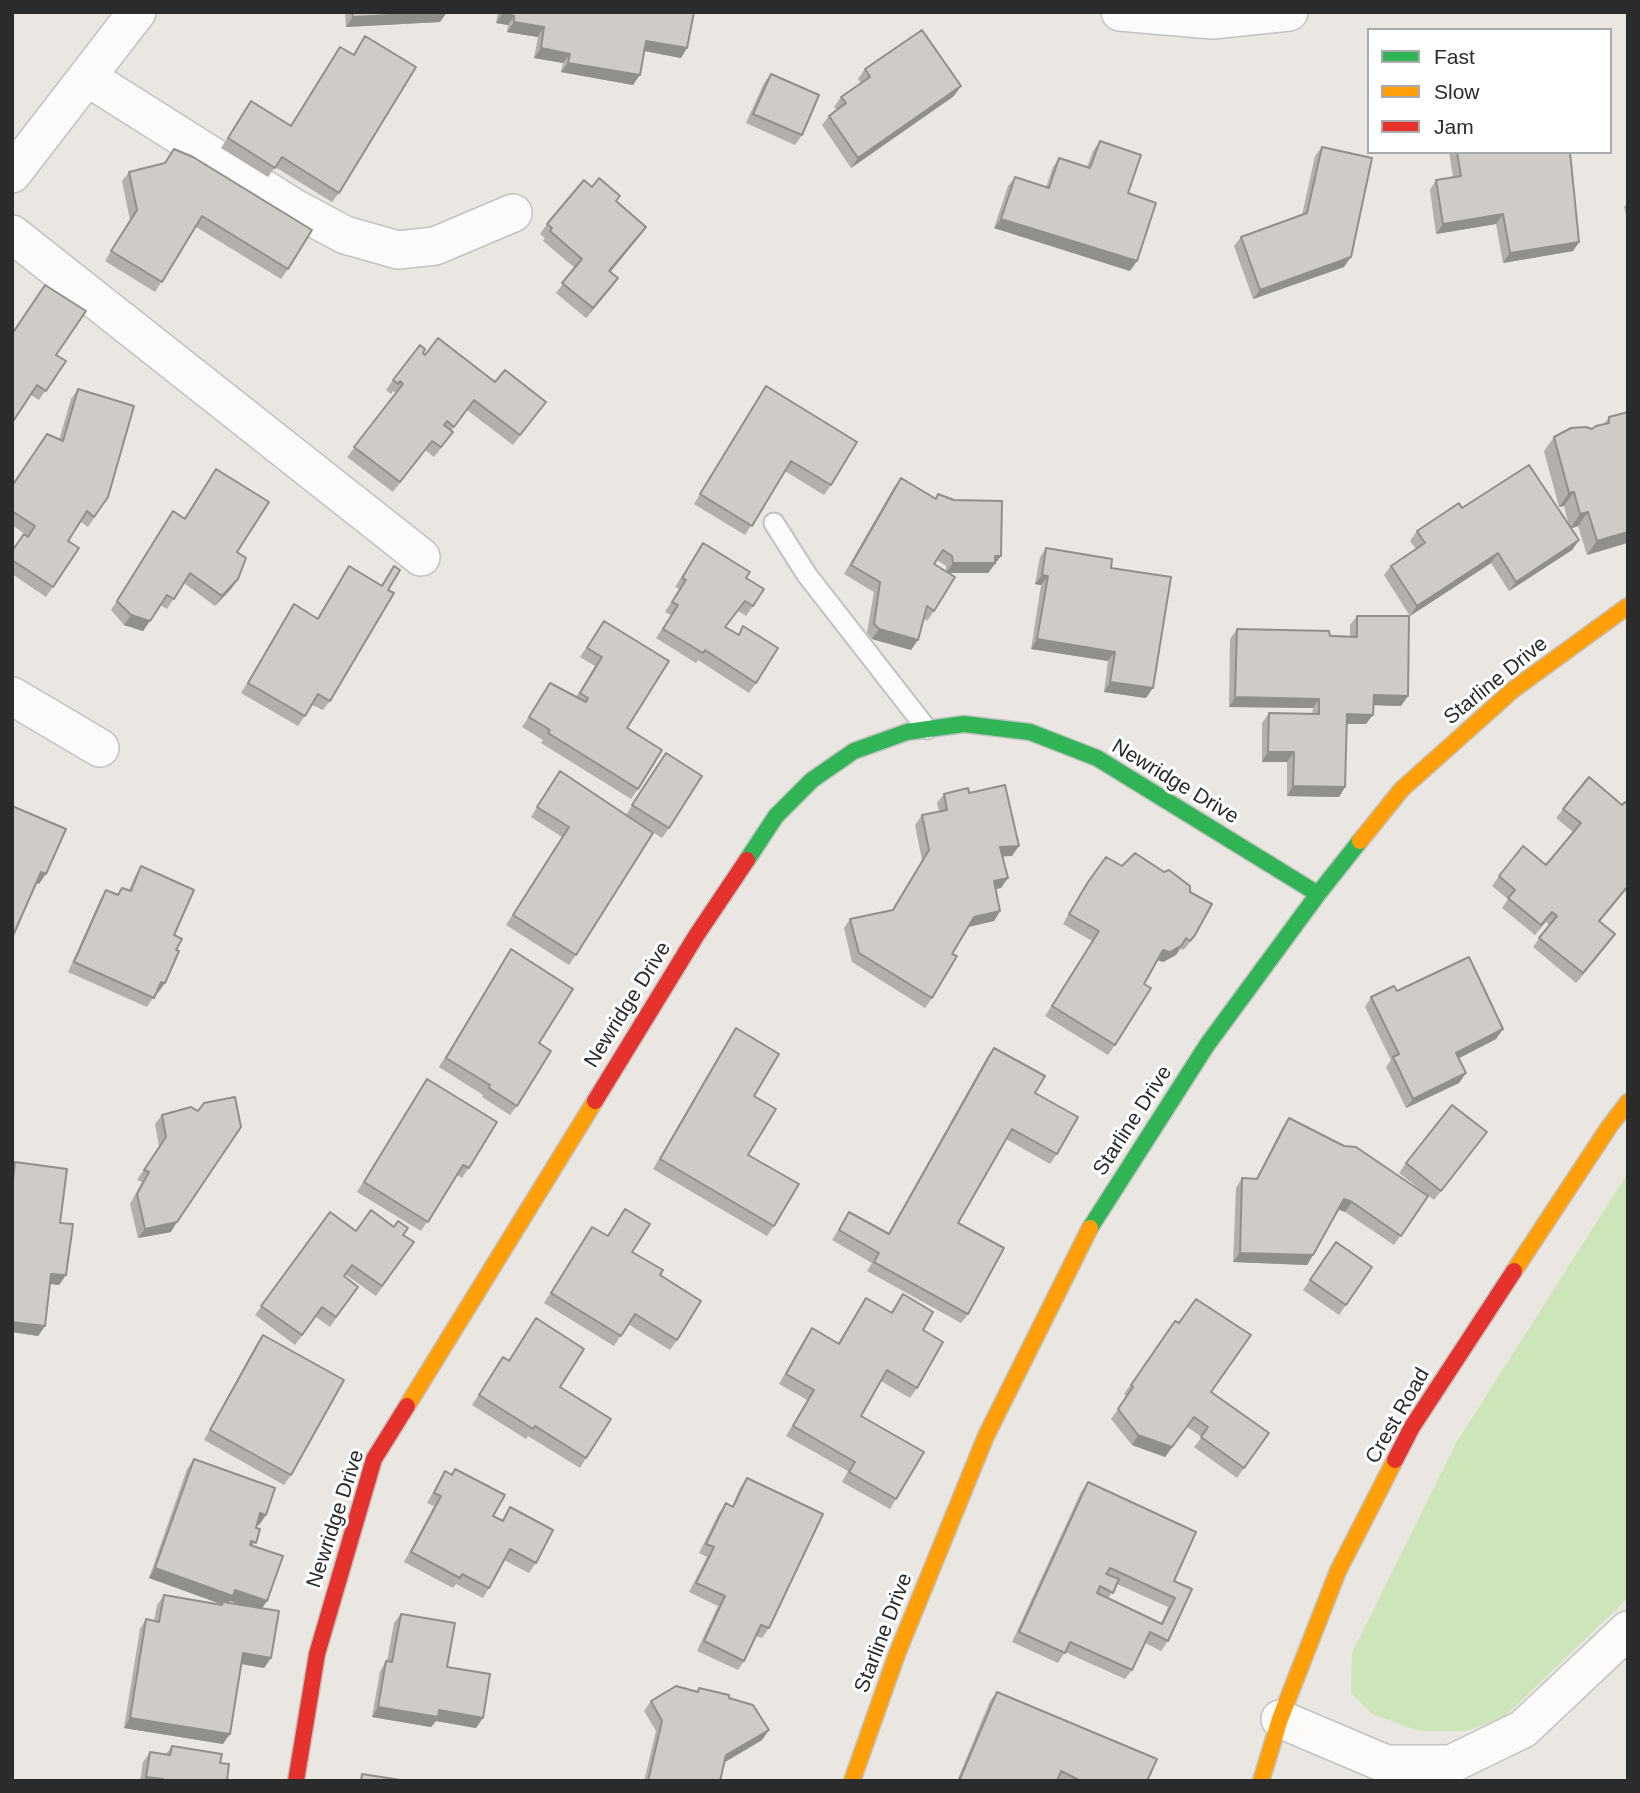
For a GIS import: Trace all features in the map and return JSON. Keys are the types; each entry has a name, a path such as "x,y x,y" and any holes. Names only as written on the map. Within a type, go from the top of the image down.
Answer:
{"street":[{"path":"12,174 137,12"},
{"path":"1120,12 1212,20 1289,12"},
{"path":"87,77 291,206 345,235 398,250 435,246 513,213"},
{"path":"12,234 421,557"},
{"name":"Starline Drive","path":"852,1781 897,1654 986,1436 1089,1230 1207,1045 1318,894 1402,789 1514,690 1628,606"},
{"path":"12,696 100,747"},
{"name":"Newridge Drive","path":"296,1781 317,1654 374,1459 681,959 776,816 811,780 854,751 907,732 964,724 1030,732 1097,758 1318,894"},
{"name":"Crest Road","path":"1261,1781 1280,1719 1338,1571 1412,1427 1628,1102"},
{"path":"1280,1719 1386,1763 1451,1764 1523,1730 1628,1630"}],"lane":[{"path":"774,523 807,575 927,729"}],"green space":[{"path":"1628,1173 1628,1598 1505,1716 1467,1731 1419,1731 1372,1714 1351,1693 1352,1653 1456,1443"}],"building":[{"path":"352,12 447,12 353,17"},
{"path":"503,12 694,12 687,48 646,41 640,75 568,63 570,54 541,48 544,27 514,22 514,16"},
{"path":"922,30 961,86 858,158 829,116 846,103 841,97 870,77 865,69"},
{"path":"365,36 416,67 339,193 282,157 275,168 228,138 251,101 291,126 340,47 354,55"},
{"path":"771,74 819,95 802,135 753,114"},
{"path":"1100,141 1141,155 1128,193 1156,203 1137,261 1001,219 1015,177 1049,188 1059,158 1090,168"},
{"path":"1322,147 1372,158 1351,257 1260,290 1241,237 1307,213"},
{"path":"174,149 193,157 312,230 288,269 202,216 162,282 111,251 137,210 129,172 165,163"},
{"path":"1457,154 1570,154 1579,242 1510,253 1503,214 1443,224 1436,180 1461,176"},
{"path":"599,178 620,196 616,201 646,227 609,271 618,278 593,308 562,283 582,259 550,231 552,228 547,224 584,180 592,187"},
{"path":"45,285 86,311 56,355 66,361 46,391 37,385 12,423 12,334"},
{"path":"438,338 495,382 505,370 546,402 520,435 474,400 454,427 447,421 444,425 453,432 441,447 432,441 400,482 354,447 403,384 393,380 420,345 425,349 425,355"},
{"path":"766,386 857,442 831,485 791,461 752,526 700,494"},
{"path":"78,389 134,406 108,497 94,517 87,511 68,541 79,548 53,587 12,560 12,551 24,534 28,537 35,526 12,511 12,486 47,434 63,441"},
{"path":"1628,412 1628,532 1597,541 1588,512 1580,514 1574,492 1569,493 1554,437 1571,428 1592,429 1609,423 1609,417"},
{"path":"1529,465 1579,540 1516,582 1498,553 1417,606 1391,566 1425,543 1417,531 1459,503 1462,508"},
{"path":"216,469 269,502 237,552 246,558 238,579 222,596 190,573 174,599 167,595 150,621 131,615 117,601 173,511 185,519"},
{"path":"901,478 936,499 938,494 954,500 1002,501 1001,556 995,556 995,563 953,563 952,556 943,550 934,564 955,577 934,611 927,606 918,640 879,629 874,624 880,582 851,565"},
{"path":"703,543 750,572 746,578 764,589 753,606 745,601 725,627 739,635 743,626 778,648 756,683 705,650 703,653 663,629 678,605 672,602 686,580 682,578"},
{"path":"1046,548 1112,559 1111,568 1171,577 1153,688 1110,682 1115,652 1037,639 1048,576 1042,575"},
{"path":"349,566 382,586 394,566 400,570 388,590 394,593 330,701 318,694 305,716 248,683 294,604 318,619"},
{"path":"1357,616 1409,616 1408,696 1374,695 1373,715 1347,714 1345,787 1293,786 1294,752 1268,752 1269,713 1319,714 1319,699 1235,697 1237,629 1329,631 1330,636 1357,637"},
{"path":"604,621 669,661 627,728 662,750 638,789 548,733 550,730 529,717 550,683 586,702 588,698 580,693 602,657 587,648"},
{"path":"666,753 702,776 669,828 632,805"},
{"path":"560,771 653,833 576,955 513,915 569,827 537,807"},
{"path":"1589,777 1622,805 1625,802 1628,804 1628,886 1599,921 1615,934 1583,973 1539,938 1557,916 1552,912 1541,925 1508,898 1515,890 1499,876 1523,846 1546,865 1581,823 1563,809"},
{"path":"1005,785 1019,846 1000,847 1008,878 994,881 1000,911 974,917 952,954 957,956 932,998 859,953 850,919 893,910 929,850 922,815 947,810 944,794 968,788 969,793"},
{"path":"12,806 66,829 46,874 41,872 12,938"},
{"path":"1135,853 1164,872 1169,870 1190,886 1190,892 1212,904 1190,941 1186,938 1182,945 1170,952 1163,950 1144,984 1151,988 1115,1045 1052,1006 1099,931 1069,914 1106,857 1122,866"},
{"path":"141,866 194,890 174,935 182,939 176,950 179,951 165,983 161,982 154,998 74,962 106,890 118,895 122,888 131,891"},
{"path":"511,949 573,989 539,1043 551,1051 517,1106 489,1088 490,1085 446,1058"},
{"path":"1469,957 1503,1029 1456,1053 1466,1073 1413,1099 1393,1057 1399,1054 1371,997 1394,986 1397,991"},
{"path":"736,1028 779,1054 754,1096 776,1109 748,1155 799,1184 774,1226 660,1159"},
{"path":"994,1048 1045,1076 1035,1093 1078,1117 1057,1154 1012,1129 958,1223 1004,1248 968,1314 874,1262 879,1253 839,1230 849,1212 889,1234"},
{"path":"427,1079 497,1122 469,1168 463,1165 428,1222 364,1182"},
{"path":"235,1097 241,1127 177,1222 145,1229 137,1194 149,1172 144,1170 166,1137 162,1115 191,1107 198,1111 204,1103"},
{"path":"1452,1105 1487,1132 1441,1191 1406,1163"},
{"path":"1289,1118 1344,1146 1356,1147 1428,1196 1401,1236 1344,1199 1313,1255 1240,1253 1242,1178 1257,1179"},
{"path":"15,1162 67,1169 60,1223 73,1224 66,1275 51,1274 45,1326 12,1322 12,1187"},
{"path":"625,1209 650,1224 632,1252 663,1270 660,1275 701,1301 677,1340 635,1314 621,1336 551,1293 592,1227 608,1236"},
{"path":"371,1210 394,1227 398,1221 408,1228 403,1235 414,1242 382,1286 352,1265 344,1276 358,1287 336,1317 322,1307 302,1335 261,1306 330,1212 356,1231"},
{"path":"1336,1242 1372,1267 1346,1305 1310,1280"},
{"path":"903,1294 933,1312 923,1330 943,1342 917,1388 887,1370 861,1416 924,1452 896,1499 849,1472 855,1462 793,1426 814,1390 786,1374 812,1328 839,1344 866,1298 892,1313"},
{"path":"1196,1299 1251,1335 1211,1392 1269,1433 1244,1468 1201,1437 1208,1427 1194,1417 1172,1447 1138,1435 1118,1409 1133,1387 1131,1385 1175,1321 1179,1323"},
{"path":"536,1318 584,1349 560,1387 611,1419 586,1458 479,1395 503,1357 509,1361"},
{"path":"263,1335 344,1380 291,1475 210,1430"},
{"path":"194,1459 275,1488 266,1515 260,1513 256,1528 260,1529 256,1543 251,1541 250,1545 283,1556 267,1601 235,1590 233,1596 155,1568"},
{"path":"455,1469 505,1495 493,1516 503,1521 510,1507 553,1530 536,1563 510,1549 489,1588 462,1574 460,1578 411,1552 441,1496 434,1493 445,1471 452,1475"},
{"path":"747,1478 823,1514 769,1628 761,1625 744,1661 704,1641 725,1596 696,1583 714,1547 706,1544 726,1503 733,1507"},
{"path":"1088,1482 1196,1532 1174,1581 1192,1589 1168,1641 1150,1632 1132,1670 1070,1642 1065,1653 1019,1632","holes":["1110,1568 1175,1598 1162,1624 1097,1593 1100,1586 1113,1593 1119,1579 1106,1574"]},
{"path":"164,1595 279,1611 271,1658 243,1653 230,1734 130,1718 146,1619 159,1622"},
{"path":"401,1614 455,1623 447,1667 490,1674 483,1718 439,1710 438,1717 378,1707 386,1661 392,1662"},
{"path":"676,1686 698,1692 699,1688 729,1695 729,1698 753,1705 769,1730 726,1755 720,1781 648,1781 662,1721 651,1701"},
{"path":"997,1692 1157,1759 1147,1781 1081,1781 1061,1771 1057,1781 959,1781"},
{"path":"172,1746 222,1754 220,1763 229,1764 227,1781 163,1781 146,1777 150,1752 170,1755"},
{"path":"362,1774 407,1781 361,1781"}],"traffic: fast":[{"path":"747,860 776,816 812,780 854,751 907,732 964,724 1030,732 1097,758 1318,894"},
{"path":"1090,1228 1207,1045 1360,841"}],"traffic: slow":[{"path":"1360,841 1402,789 1514,689 1628,606"},
{"path":"407,1406 595,1101"},
{"path":"1514,1271 1628,1102"},
{"path":"852,1781 897,1654 986,1436 1090,1228"},
{"path":"1261,1781 1280,1719 1338,1571 1395,1460"}],"traffic: jam":[{"path":"595,1101 696,936 747,860"},
{"path":"1395,1460 1412,1427 1514,1271"},
{"path":"296,1781 317,1654 374,1459 407,1406"}]}
